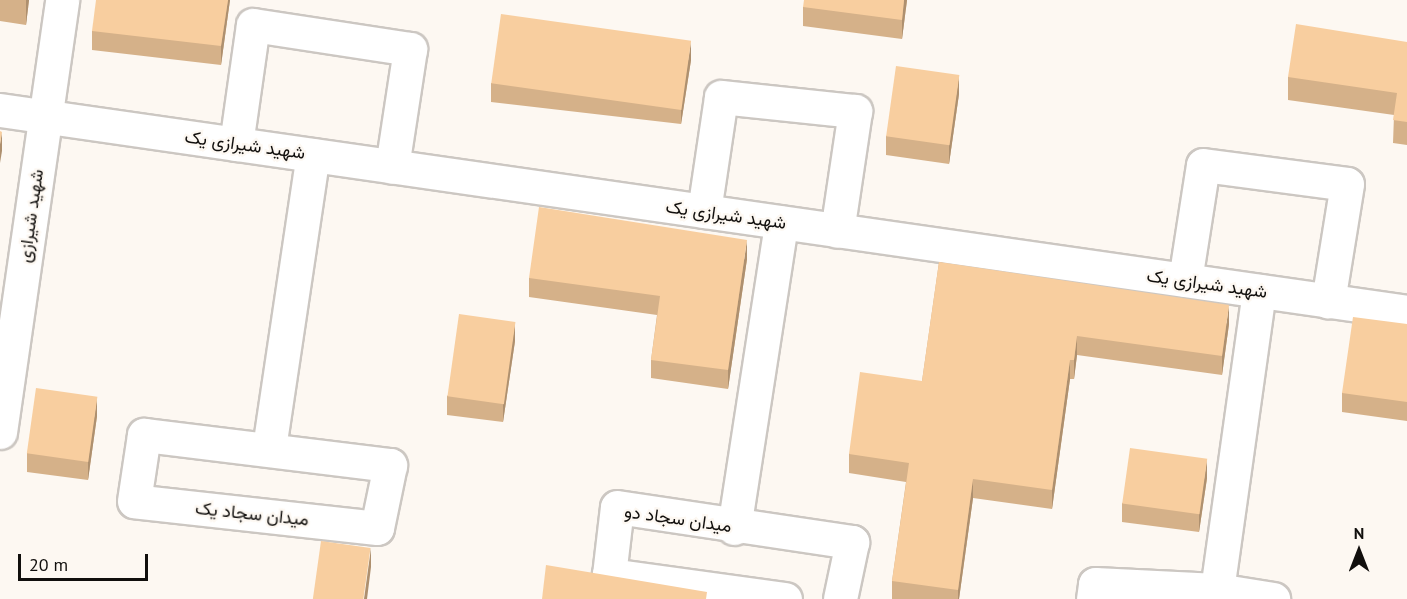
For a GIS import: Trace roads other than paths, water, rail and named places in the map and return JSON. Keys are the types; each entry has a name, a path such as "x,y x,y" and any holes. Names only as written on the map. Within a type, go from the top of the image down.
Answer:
{"street":[{"name":"شهید شیرازی","path":"0,432 62,0"},
{"path":"236,144 254,25 410,49 392,167"},
{"path":"704,211 722,97 855,111 837,231"},
{"name":"شهید شیرازی یک","path":"0,110 1407,312"},
{"path":"269,448 313,155"},
{"path":"1185,280 1203,165 1347,184 1328,301"},
{"path":"734,528 781,223"},
{"path":"1217,590 1259,291"},
{"name":"میدان سجاد یک","path":"144,435 269,448 390,465 377,528 134,501 144,435"},
{"name":"میدان سجاد دو","path":"785,599 609,575 617,507 734,528 852,542 840,599"},
{"path":"1093,599 1095,584 1217,590 1273,599"}]}
